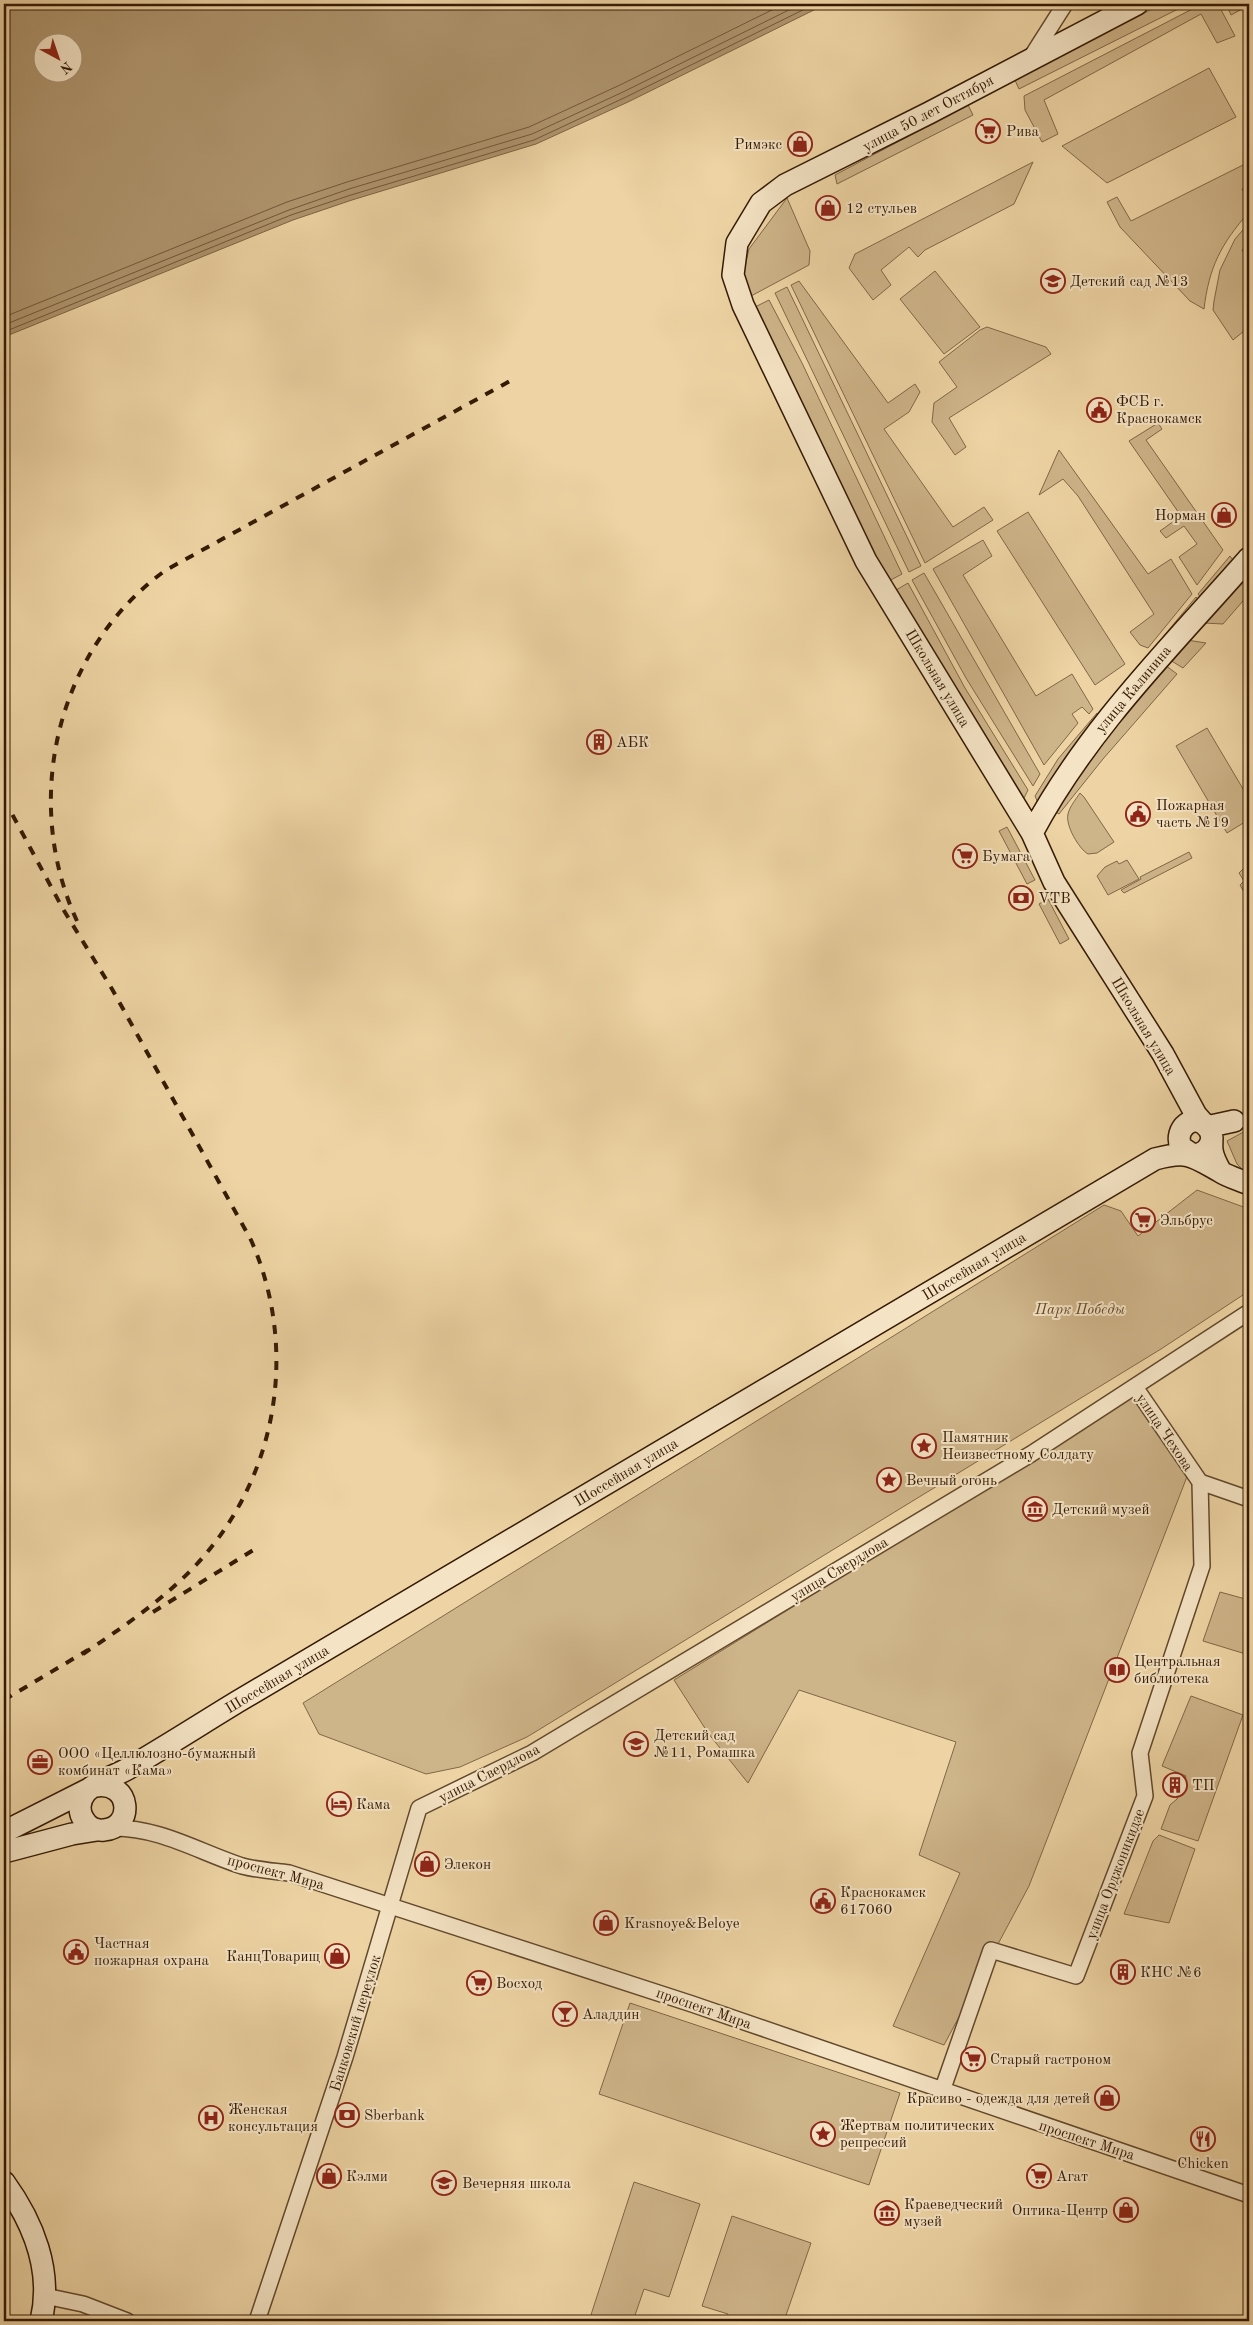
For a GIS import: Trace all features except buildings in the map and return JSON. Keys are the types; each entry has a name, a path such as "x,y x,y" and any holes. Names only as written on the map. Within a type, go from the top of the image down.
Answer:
{"main road":[{"name":"улица 50 лет Октября","path":"737,243 761,203 785,186 921,118 1137,4"},
{"name":"Школьная улица","path":"737,243 733,275 743,305 866,561 1032,833 1054,882 1163,1054 1196,1116 1208,1131"},
{"name":"улица Калинина","path":"1032,833 1049,801 1106,720 1159,657 1249,558"},
{"path":"1184,1096 1184,1110 1178,1142 1184,1152 1193,1155 1221,1172 1249,1184"},
{"path":"1208,1131 1241,1117"},
{"path":"1199,1122 1208,1131 1211,1144 1204,1152 1193,1155 1169,1155 1155,1159 1188,1123 1199,1122"},
{"path":"1208,1131 1214,1158 1221,1172"},
{"name":"Шоссейная улица","path":"4,1832 134,1765 245,1697 1155,1159"},
{"path":"4,1852 72,1834 105,1829 123,1818 125,1785 134,1765"},
{"path":"105,1829 90,1826 81,1815 81,1800 93,1787 111,1786 122,1795 125,1802"},
{"path":"4,2182 23,2212 38,2245 44,2277 45,2296 41,2321"}],"street":[{"path":"1029,60 1066,4"},
{"name":"улица Свердлова","path":"419,1808 532,1753 1031,1454 1249,1312"},
{"name":"улица Чехова","path":"1135,1387 1200,1482 1249,1499"},
{"name":"улица Орджоникидзе","path":"942,2091 991,1950 1076,1976 1145,1796 1140,1753 1202,1566 1200,1482"},
{"name":"проспект Мира","path":"125,1802 138,1821 156,1833"},
{"name":"Банковский переулок","path":"257,2321 345,2057 391,1908 404,1854 419,1808"},
{"name":"проспект Мира","path":"105,1829 130,1828 156,1833 244,1866 289,1873 391,1908 692,2004 1249,2195"},
{"path":"45,2296 83,2304 127,2321"}],"green space":[{"path":"1162,4 1188,4 1019,89 1014,78"},
{"path":"1202,4 1218,4 1235,36 1217,43 1201,14 1044,100 1058,134 1042,142 1025,110 1024,96"},
{"path":"1226,4 1242,4 1244,8 1231,15"},
{"path":"1209,68 1236,117 1107,183 1062,146"},
{"path":"968,105 973,115 837,184 835,175"},
{"path":"1033,162 1014,204 925,250 918,257 909,247 881,270 891,285 873,300 849,268 855,254"},
{"path":"1249,162 1249,185 1242,189 1249,201 1249,212 1231,235 1218,257 1209,281 1204,309 1190,301 1120,227 1107,202 1117,197 1131,221"},
{"path":"787,198 810,251 809,265 751,296 743,275 749,249"},
{"path":"1249,223 1249,245 1242,250 1249,260 1249,327 1233,340 1213,310 1214,301 1220,270 1235,239"},
{"path":"935,271 980,327 944,354 900,299"},
{"path":"799,281 888,403 915,384 920,392 909,412 884,429 953,527 984,507 993,520 925,563 791,285"},
{"path":"787,287 921,566 909,572 775,293"},
{"path":"769,300 802,363 902,574 887,582 753,308"},
{"path":"987,327 1046,347 1051,354 949,418 966,447 955,455 932,422 934,403 957,387 939,362 980,330"},
{"path":"1158,423 1162,429 1146,440 1223,550 1197,585 1179,557 1197,544 1184,526 1166,538 1160,531 1181,516 1129,441"},
{"path":"1059,450 1148,574 1171,559 1192,594 1148,648 1140,645 1130,632 1154,614 1078,496 1063,479 1039,495"},
{"path":"1028,512 1125,664 1095,685 997,531"},
{"path":"983,540 992,556 963,575 1036,696 1072,674 1093,709 1089,714 1082,707 1072,714 1078,723 1044,765 933,569"},
{"path":"1230,556 1238,567 1205,603 1198,594"},
{"path":"1249,571 1249,594 1223,624 1204,623"},
{"path":"924,573 1040,774 1033,786 966,678 912,580"},
{"path":"908,583 965,688 1028,790 1023,800 891,593"},
{"path":"1196,597 1203,606 1148,655"},
{"path":"1187,640 1206,643 1183,668 1170,660"},
{"path":"1165,665 1177,674 1103,759 1059,814 1054,811 1081,766"},
{"path":"1097,713 1101,720 1041,810 1035,796 1058,759"},
{"path":"1207,728 1249,799 1249,828 1245,822 1227,833 1176,746"},
{"path":"1080,793 1114,842 1097,853 1088,854 1084,851 1069,824 1069,811"},
{"path":"1007,827 1035,880 1027,884 999,831"},
{"path":"1189,852 1192,858 1124,893 1121,890 1141,879 1140,877"},
{"path":"1127,860 1139,879 1108,895 1097,876 1105,867 1117,861 1119,864"},
{"path":"1249,865 1249,901 1240,885 1244,881 1239,873"},
{"path":"1048,899 1069,939 1060,944 1039,904"},
{"path":"1249,1129 1249,1176 1237,1164 1227,1141"},
{"name":"Парк Победы","path":"1197,1190 1249,1209 1249,1291 1161,1349 527,1737 460,1767 426,1774 319,1734 303,1703 1104,1205 1121,1211 1138,1236"},
{"path":"1135,1396 1188,1474 1029,1886 944,2045 893,2026 960,1873 919,1855 956,1742 799,1690 748,1783 708,1733 674,1680"},
{"path":"1220,1592 1249,1600 1249,1655 1203,1641"},
{"path":"1191,1696 1243,1715 1198,1841 1161,1829 1170,1805 1177,1799 1186,1776 1162,1766"},
{"path":"1159,1835 1195,1849 1169,1923 1124,1914 1153,1841"},
{"path":"630,2003 900,2093 869,2185 599,2094"},
{"path":"634,2182 700,2204 669,2297 644,2289 633,2321 589,2321"},
{"path":"732,2216 811,2243 784,2321 726,2321 728,2314 702,2306"}],"water":[{"path":"4,4 826,4 628,102 536,144 293,220 4,337"}],"railway":[{"path":"77,921 60,874 52,826 52,777 60,729 75,683 98,641 129,603 166,570 510,381"},
{"path":"4,799 63,909 112,989 251,1240 266,1282 274,1324 276,1368 272,1410 262,1452 246,1492 224,1530 183,1578 142,1612 83,1654"},
{"path":"153,1612 255,1549"},
{"path":"4,1700 88,1650"}],"place":[{"name":"Рива","path":"988,131"},
{"name":"Римэкс","path":"800,144"},
{"name":"12 стульев","path":"828,208"},
{"name":"Детский сад №13","path":"1053,281"},
{"name":"ФСБ г. Краснокамск","path":"1099,410"},
{"name":"Норман","path":"1224,515"},
{"name":"АБК","path":"599,742"},
{"name":"Пожарная часть №19","path":"1138,814"},
{"name":"Бумага","path":"965,856"},
{"name":"VTB","path":"1021,898"},
{"name":"Эльбрус","path":"1143,1220"},
{"name":"Памятник Неизвестному Солдату","path":"924,1446"},
{"name":"Вечный огонь","path":"889,1480"},
{"name":"Детский музей","path":"1035,1509"},
{"name":"Центральная библиотека","path":"1117,1670"},
{"name":"Детский сад №11, Ромашка","path":"636,1744"},
{"name":"ООО «Целлюлозно-бумажный комбинат «Кама»","path":"40,1762"},
{"name":"ТП","path":"1175,1785"},
{"name":"Кама","path":"339,1804"},
{"name":"Элекон","path":"427,1864"},
{"name":"Краснокамск 617060","path":"823,1901"},
{"name":"Krasnoye&Beloye","path":"606,1923"},
{"name":"Частная пожарная охрана","path":"76,1952"},
{"name":"КанцТоварищ","path":"337,1956"},
{"name":"КНС №6","path":"1123,1972"},
{"name":"Восход","path":"479,1983"},
{"name":"Аладдин","path":"565,2014"},
{"name":"Старый гастроном","path":"973,2059"},
{"name":"Красиво - одежда для детей","path":"1107,2098"},
{"name":"Sberbank","path":"347,2115"},
{"name":"Женская консультация","path":"211,2118"},
{"name":"Жертвам политических репрессий","path":"823,2134"},
{"name":"Chicken","path":"1203,2139"},
{"name":"Кэлми","path":"329,2176"},
{"name":"Агат","path":"1039,2176"},
{"name":"Вечерняя школа","path":"444,2183"},
{"name":"Оптика-Центр","path":"1126,2210"},
{"name":"Краеведческий музей","path":"887,2213"}]}
